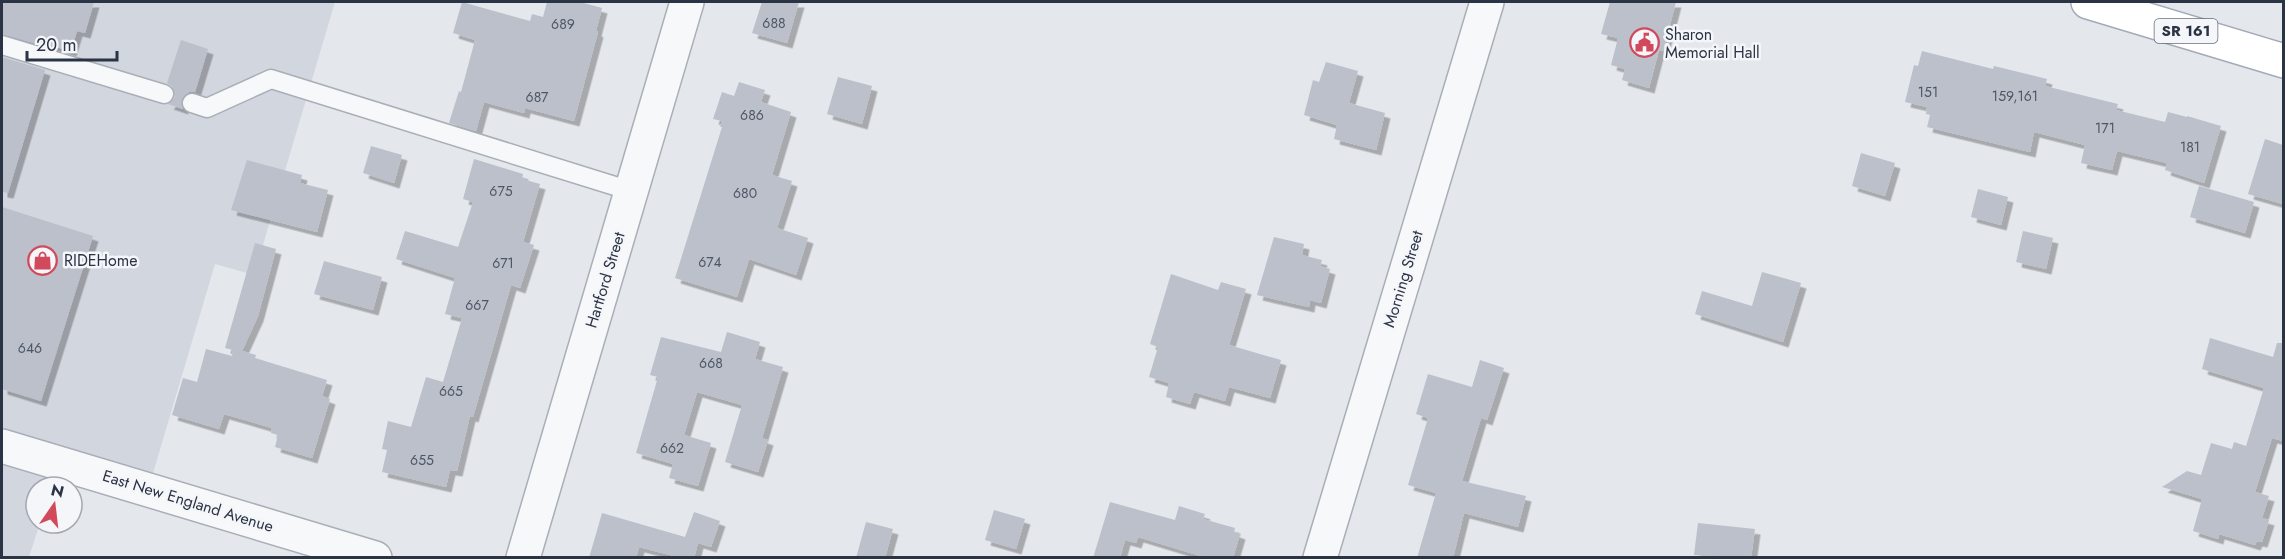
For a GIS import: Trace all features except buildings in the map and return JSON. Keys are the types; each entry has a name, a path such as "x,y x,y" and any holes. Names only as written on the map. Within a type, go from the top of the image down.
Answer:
{"main road":[{"name":"SR 161","path":"2088,2 2283,61"}],"street":[{"name":"Morning Street","path":"1320,558 1487,2"},
{"name":"Hartford Street","path":"523,558 631,192 681,3"},
{"name":"East New England Avenue","path":"2,446 375,558"}],"lane":[{"path":"2,45 164,94"},
{"path":"192,103 207,108 271,79 631,192"}],"shaded area":[{"path":"2,2 335,2 254,275 215,264 148,490 58,463 54,475 24,475 24,535 36,535 29,557 2,557"}],"place":[{"name":"Sharon Memorial Hall","path":"1644,43"},
{"name":"RIDEHome","path":"43,260"}]}
